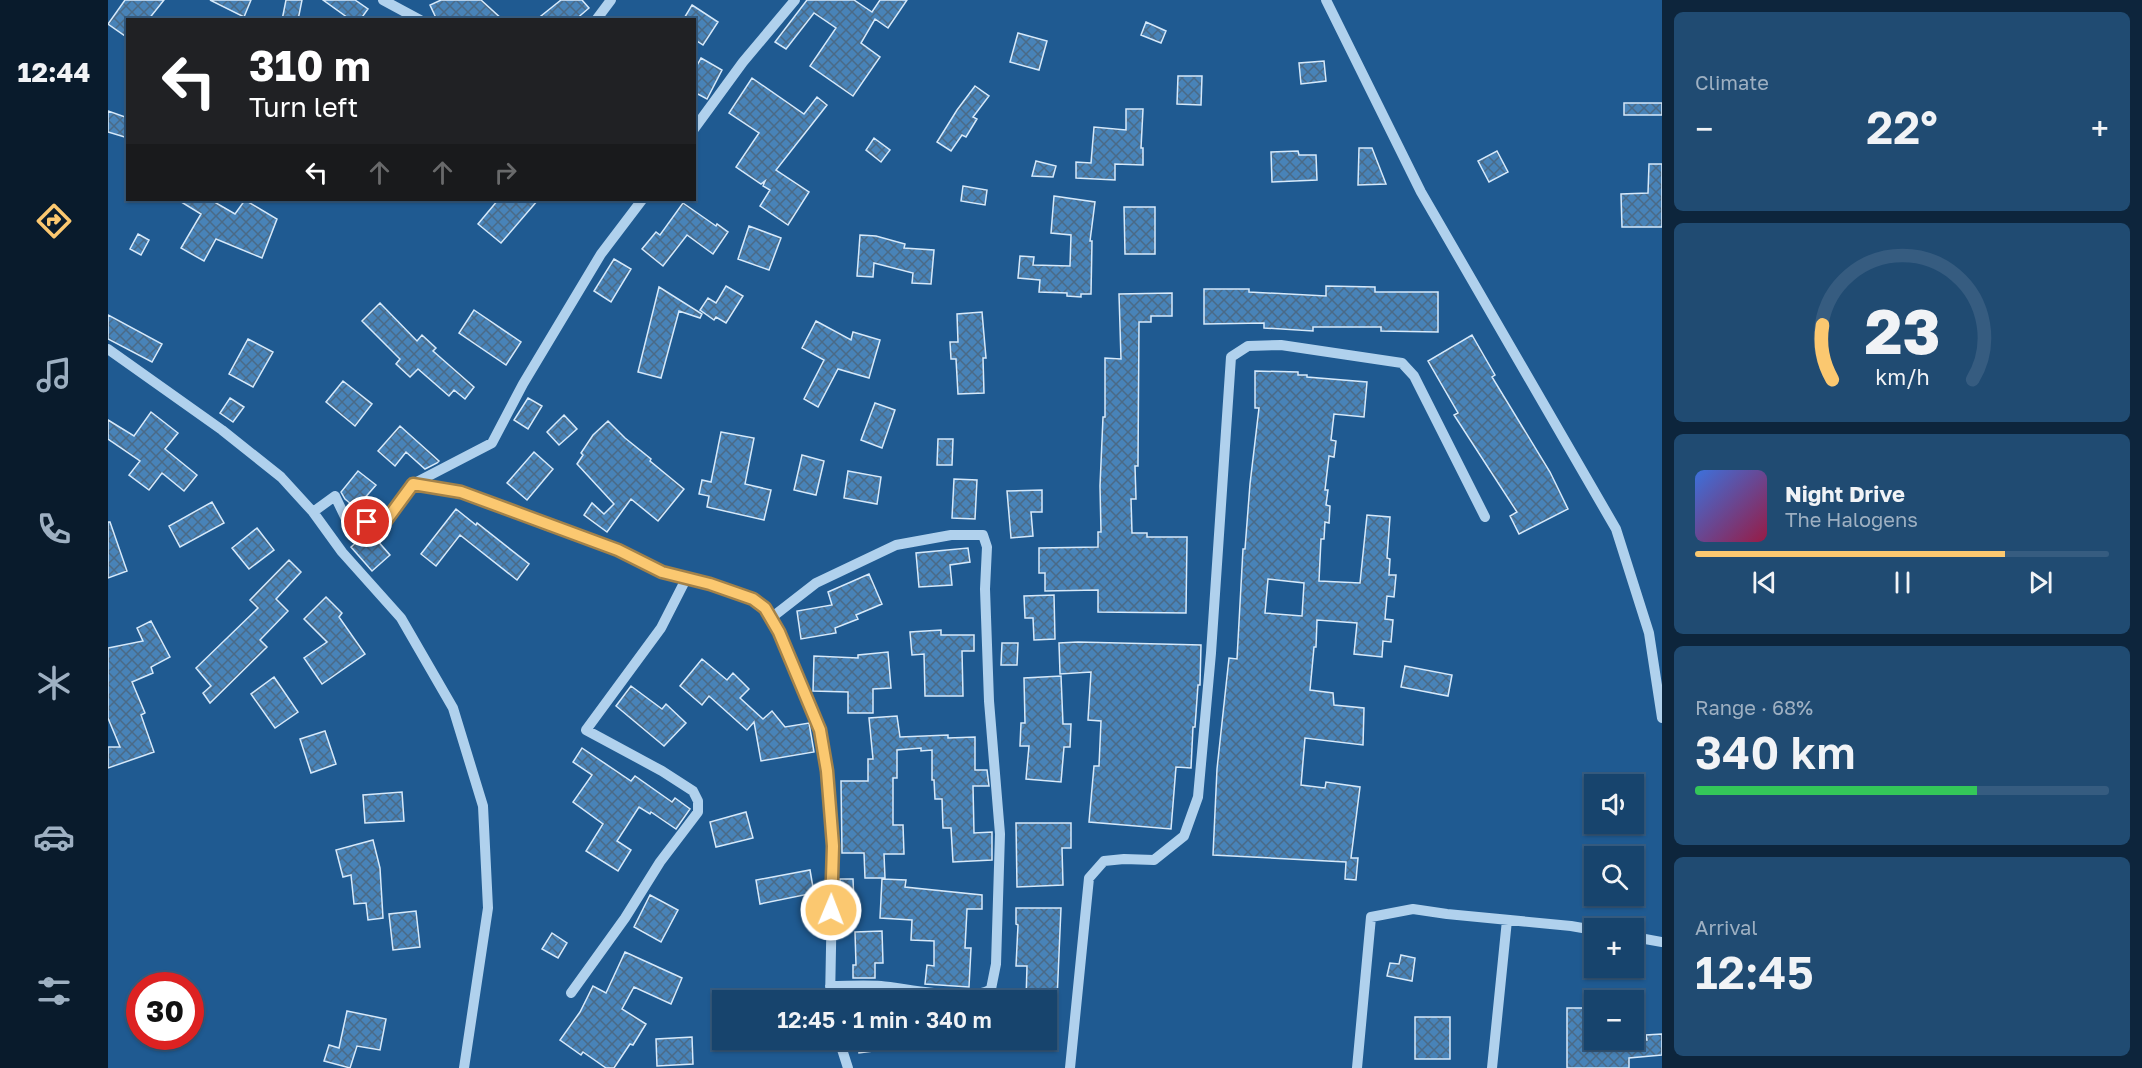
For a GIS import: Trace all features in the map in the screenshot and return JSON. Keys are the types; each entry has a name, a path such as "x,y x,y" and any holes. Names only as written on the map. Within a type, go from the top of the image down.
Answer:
{"street":[{"path":"383,0 416,18"},
{"path":"598,18 611,0"},
{"path":"696,126 743,62 795,0"},
{"path":"1326,0 1421,192 1616,529 1649,633 1662,718"},
{"path":"313,512 335,496 348,523 385,522 413,484 492,443 523,384 601,254 641,201"},
{"path":"1070,1068 1089,878 1104,861 1154,860 1184,836 1198,796 1212,641 1231,357 1248,346 1281,345 1401,363 1414,376 1485,517"},
{"path":"108,349 230,436 281,477 313,512 342,552 401,618 453,708 483,806 488,908 464,1068"},
{"path":"413,484 461,492 618,550 662,572 710,584 753,599 765,608 779,632 820,730 827,771 833,846 830,990"},
{"path":"771,618 816,583 896,545 951,535 983,535 987,547 988,701 1000,834 996,964 991,989 987,992 966,995 881,986 830,986"},
{"path":"571,993 625,918 660,862 698,812 698,801 693,791 662,771 586,730 661,628 686,579"},
{"path":"1357,1068 1371,917 1413,909 1584,928"},
{"path":"1492,1068 1507,920"},
{"path":"1644,939 1662,942"},
{"path":"843,1050 848,1068"}],"building":[{"path":"125,0 164,0 150,18 126,18 126,37 108,24"},
{"path":"210,0 251,0 244,17"},
{"path":"286,0 302,0 298,18 282,18"},
{"path":"323,0 355,0 368,9 361,18 348,18"},
{"path":"441,0 481,0 501,18 436,18 430,5"},
{"path":"561,0 582,0 589,8 577,18 538,18"},
{"path":"807,0 854,0 872,12 880,0 907,0 888,28 875,19 861,43 880,57 853,96 810,66 836,28 814,13 786,49 775,42"},
{"path":"692,5 718,22 703,45 696,40 696,18 684,18"},
{"path":"1146,22 1166,31 1161,43 1141,35"},
{"path":"1018,33 1047,41 1039,70 1010,62"},
{"path":"701,58 722,70 707,99 696,93 696,67"},
{"path":"1324,61 1326,81 1301,84 1299,63"},
{"path":"1178,76 1202,76 1201,105 1177,104"},
{"path":"752,78 804,114 817,97 827,105 776,170 809,192 788,225 760,206 770,190 763,186 765,181 761,184 736,167 759,133 729,113"},
{"path":"975,86 989,96 973,117 977,119 966,137 962,135 951,151 937,142"},
{"path":"1624,103 1662,103 1662,115 1624,115"},
{"path":"1126,109 1143,109 1141,148 1143,148 1143,165 1115,164 1115,180 1076,178 1076,162 1091,163 1094,127 1126,130"},
{"path":"108,111 126,117 126,137 108,132"},
{"path":"874,138 890,150 881,162 866,150"},
{"path":"1359,148 1372,148 1386,184 1358,185"},
{"path":"1298,151 1299,155 1316,155 1317,180 1272,182 1271,152"},
{"path":"1497,151 1508,172 1489,182 1478,161"},
{"path":"1036,161 1056,166 1053,177 1032,176"},
{"path":"1649,164 1662,164 1662,227 1622,227 1621,194 1648,193"},
{"path":"963,186 987,190 985,205 961,201"},
{"path":"1054,196 1095,202 1090,241 1092,241 1091,294 1081,294 1081,297 1067,296 1067,293 1039,292 1040,280 1018,278 1020,256 1034,257 1033,265 1070,266 1071,235 1051,233"},
{"path":"180,201 213,201 235,214 247,201 277,219 262,258 216,239 204,261 181,248 201,214"},
{"path":"497,201 537,201 501,243 478,224"},
{"path":"683,203 728,232 713,254 687,235 663,266 642,249 656,232 660,235"},
{"path":"1124,207 1155,207 1155,254 1125,254"},
{"path":"749,226 781,238 769,270 738,259"},
{"path":"138,234 149,240 141,255 130,249"},
{"path":"860,235 876,236 905,244 904,248 934,250 931,284 912,283 913,273 874,263 873,277 857,276"},
{"path":"614,259 631,269 611,302 594,291"},
{"path":"726,286 743,296 726,323 716,317 714,320 700,310 708,298 716,303"},
{"path":"1326,286 1375,287 1375,292 1438,292 1438,332 1381,331 1381,327 1313,327 1313,331 1264,328 1264,323 1204,324 1204,289 1249,289 1249,292 1326,296"},
{"path":"659,287 702,314 700,318 679,311 661,378 638,372"},
{"path":"1172,293 1172,316 1151,316 1151,322 1139,322 1138,466 1135,466 1136,499 1131,499 1132,533 1147,533 1147,537 1187,537 1186,613 1098,612 1098,590 1045,591 1045,573 1039,573 1039,548 1098,547 1098,532 1101,532 1100,486 1103,417 1105,417 1105,358 1121,359 1119,294"},
{"path":"380,303 417,341 422,335 436,348 433,351 474,387 465,399 454,390 449,396 418,369 410,377 396,364 400,359 362,321"},
{"path":"474,310 521,342 506,365 459,333"},
{"path":"982,312 986,358 983,358 984,393 958,394 956,359 951,359 950,342 958,342 957,314"},
{"path":"108,315 162,344 152,362 108,339"},
{"path":"816,321 851,340 853,332 880,340 869,378 838,369 818,407 804,399 824,360 802,348"},
{"path":"1472,335 1495,375 1492,377 1550,472 1568,509 1519,534 1510,516 1517,512 1454,415 1458,413 1428,361"},
{"path":"248,339 273,352 253,387 229,374"},
{"path":"1255,371 1298,372 1298,375 1307,375 1307,377 1367,382 1364,417 1334,414 1331,440 1336,441 1334,457 1329,456 1325,490 1328,490 1326,505 1330,506 1329,523 1325,522 1324,539 1321,539 1319,581 1360,583 1367,515 1390,517 1387,558 1390,559 1389,575 1396,575 1394,597 1387,596 1385,619 1393,620 1391,642 1383,641 1382,657 1354,654 1357,623 1317,620 1310,690 1333,693 1334,705 1364,708 1363,745 1305,738 1301,785 1325,788 1326,782 1360,787 1351,858 1358,858 1356,880 1345,879 1346,862 1213,855 1217,769 1229,658 1237,659 1243,549 1245,549 1259,408 1255,408","holes":["1268,579 1304,583 1302,616 1265,613"]},
{"path":"343,381 372,404 355,426 326,402"},
{"path":"230,398 244,407 233,422 220,413"},
{"path":"528,398 542,406 528,429 514,420"},
{"path":"875,403 895,410 882,448 861,440"},
{"path":"151,412 178,433 165,449 197,475 184,491 162,473 149,490 129,475 140,461 108,439 108,420 134,436"},
{"path":"564,415 577,429 559,445 547,432"},
{"path":"608,421 651,459 650,461 684,489 658,521 631,499 607,532 584,515 592,503 604,514 614,504 577,464 583,455 581,453 593,435"},
{"path":"400,426 439,461 425,469 406,452 395,466 378,451"},
{"path":"721,432 754,438 745,484 771,490 764,520 707,507 709,496 699,494 702,480 711,482"},
{"path":"938,439 953,439 952,465 937,465"},
{"path":"534,452 553,469 527,500 507,483"},
{"path":"802,455 824,461 816,495 794,490"},
{"path":"358,471 376,485 356,508 345,499 341,492"},
{"path":"848,471 881,477 877,504 844,498"},
{"path":"954,479 977,480 975,519 952,518"},
{"path":"1042,490 1042,512 1031,512 1033,536 1011,538 1007,491"},
{"path":"212,502 224,523 180,547 169,526"},
{"path":"456,509 529,564 517,580 460,535 436,566 421,554"},
{"path":"108,522 110,522 127,571 108,578"},
{"path":"257,528 274,550 249,569 232,548"},
{"path":"369,531 390,555 372,571 351,547"},
{"path":"968,548 970,562 950,565 952,585 919,587 916,553"},
{"path":"289,560 301,572 276,599 288,611 260,640 267,647 210,703 203,693 211,686 196,668 258,608 250,600"},
{"path":"869,574 882,604 856,615 858,619 835,628 836,633 801,639 797,611 832,605 828,592"},
{"path":"1054,595 1055,639 1034,640 1033,618 1025,618 1024,596"},
{"path":"326,597 342,613 339,617 365,654 322,684 304,658 327,642 304,619"},
{"path":"151,621 170,657 151,667 153,673 132,682 145,713 141,715 154,752 108,768 108,747 120,747 108,718 108,648 143,641 137,628"},
{"path":"941,630 941,635 974,635 974,651 962,651 963,696 925,696 924,654 912,655 910,632"},
{"path":"1002,643 1018,643 1017,665 1001,665"},
{"path":"1059,643 1201,645 1200,685 1198,685 1195,727 1193,727 1191,768 1176,767 1171,829 1089,822 1094,766 1099,766 1101,721 1088,720 1091,672 1060,674"},
{"path":"888,652 891,688 873,689 873,713 848,713 848,692 813,691 814,656 858,658 858,655"},
{"path":"702,659 727,680 733,673 749,689 740,698 763,719 772,711 785,727 809,723 814,752 761,761 754,722 747,730 709,696 702,705 680,686"},
{"path":"1405,666 1452,675 1448,696 1401,687"},
{"path":"1061,676 1063,724 1071,724 1070,747 1064,747 1061,782 1026,779 1029,746 1020,746 1021,723 1025,723 1024,678"},
{"path":"274,677 298,712 275,728 251,694"},
{"path":"631,686 662,709 666,704 686,723 664,746 616,706"},
{"path":"897,716 900,737 948,735 948,738 975,737 975,770 987,770 989,786 973,786 974,833 992,832 992,860 953,862 951,828 943,828 942,799 935,799 934,780 932,780 932,750 921,751 921,748 897,750 897,778 893,778 893,825 903,825 904,854 884,854 885,878 865,878 864,853 842,853 841,781 868,781 868,759 873,759 869,718"},
{"path":"325,731 336,764 311,773 300,739"},
{"path":"582,748 631,781 635,776 672,802 675,798 690,809 676,829 651,812 650,814 639,807 617,841 631,850 618,871 586,851 603,824 573,802 592,775 573,762"},
{"path":"402,792 404,821 365,823 363,795"},
{"path":"746,812 753,838 716,847 710,822"},
{"path":"1016,823 1071,823 1071,848 1062,848 1063,885 1017,887"},
{"path":"373,840 380,868 383,918 368,920 366,903 354,904 351,875 343,877 336,850"},
{"path":"810,870 814,893 760,904 756,880"},
{"path":"840,879 853,879 854,902 839,902"},
{"path":"882,879 906,880 905,887 982,895 982,909 967,909 965,948 971,948 969,987 925,984 927,965 934,966 934,941 911,940 912,920 880,918"},
{"path":"650,895 678,910 661,942 634,927"},
{"path":"1016,908 1061,908 1057,1000 1057,990 1026,990 1027,966 1016,966 1018,925 1016,924"},
{"path":"416,911 420,947 393,950 389,914"},
{"path":"882,931 883,963 875,963 875,978 853,978 853,965 856,965 855,932"},
{"path":"552,933 567,943 558,958 542,949"},
{"path":"625,952 682,978 671,1004 634,987 622,1009 646,1024 633,1045 630,1044 614,1068 606,1068 583,1052 581,1055 560,1040 580,1012 593,986 606,993"},
{"path":"1401,955 1415,958 1412,981 1387,976 1390,963 1399,964"},
{"path":"1567,1008 1584,1008 1584,1050 1644,1050 1646,1035 1662,1034 1662,1055 1629,1058 1629,1068 1567,1068"},
{"path":"347,1011 386,1019 380,1050 357,1046 350,1068 324,1061 329,1045 339,1048"},
{"path":"1415,1017 1450,1017 1450,1059 1415,1059"},
{"path":"692,1037 693,1064 657,1066 656,1039"},
{"path":"859,1050 881,1050 859,1053"}],"route":[{"path":"367,522 385,522 413,484 461,492 618,550 662,572 710,584 753,599 765,608 779,632 820,730 827,771 833,846 831,910"}]}
